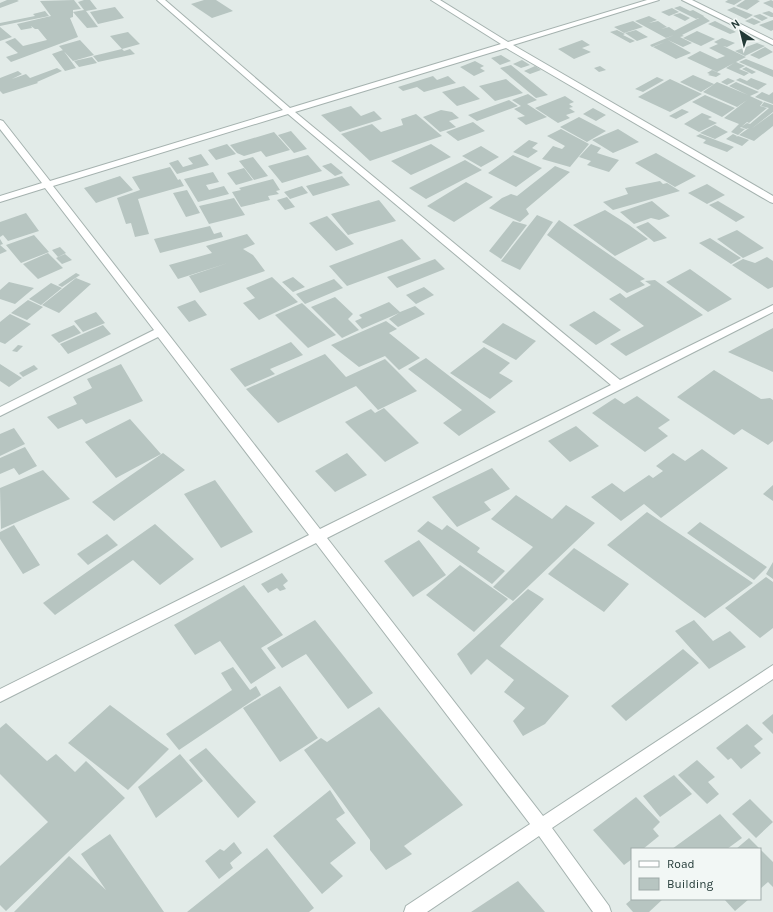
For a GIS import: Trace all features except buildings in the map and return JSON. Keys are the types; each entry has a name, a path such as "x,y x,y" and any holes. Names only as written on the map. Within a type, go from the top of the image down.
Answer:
{"street":[{"path":"161,0 290,112 620,386"},
{"path":"435,0 507,45 773,200"},
{"path":"0,199 654,0"},
{"path":"686,0 773,43"},
{"path":"0,123 542,826 604,912"},
{"path":"0,696 773,308"},
{"path":"0,412 161,331"},
{"path":"412,912 773,672"}]}
